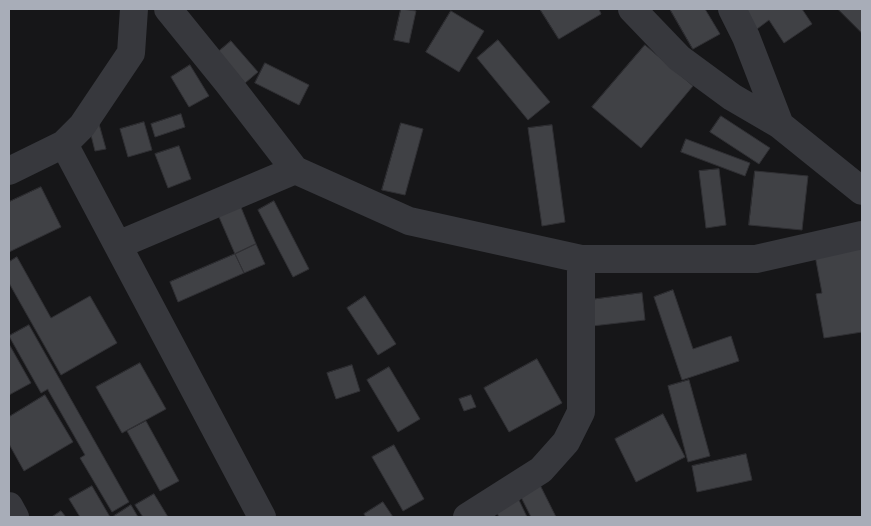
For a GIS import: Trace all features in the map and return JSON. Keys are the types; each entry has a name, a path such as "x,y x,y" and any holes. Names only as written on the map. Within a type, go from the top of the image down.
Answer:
{"street":[{"path":"9,171 64,144 82,126 131,53 134,9"},
{"path":"168,9 296,170 409,221 581,258 756,259 862,235"},
{"path":"632,9 679,58 732,97 780,125 862,191"},
{"path":"732,9 746,37 780,125"},
{"path":"64,144 262,517"},
{"path":"118,245 296,170"},
{"path":"467,517 542,470 566,442 581,412 581,258"},
{"path":"9,506 15,517"}],"building":[{"path":"401,9 416,11 409,43 394,40"},
{"path":"540,9 599,9 601,14 559,39"},
{"path":"670,9 705,9 720,34 693,49"},
{"path":"743,9 802,9 812,24 784,43 769,20 757,29"},
{"path":"838,9 862,9 862,33"},
{"path":"451,11 484,31 459,72 426,52"},
{"path":"498,40 550,102 528,120 477,58"},
{"path":"231,41 258,72 245,83 218,52"},
{"path":"645,45 693,86 641,148 592,107"},
{"path":"265,63 309,85 299,105 255,83"},
{"path":"190,65 209,96 189,107 171,77"},
{"path":"181,114 185,127 155,137 151,124"},
{"path":"721,116 770,148 759,164 710,132"},
{"path":"144,122 152,150 128,157 120,129"},
{"path":"401,123 423,129 405,195 382,190"},
{"path":"99,124 106,149 95,151 89,127"},
{"path":"552,125 565,222 542,226 528,128"},
{"path":"686,139 750,163 745,176 681,152"},
{"path":"179,146 191,179 168,188 155,154"},
{"path":"719,169 726,225 706,228 699,171"},
{"path":"755,171 808,176 802,230 749,225"},
{"path":"41,187 61,227 9,252 9,202"},
{"path":"238,200 256,244 235,254 216,210"},
{"path":"274,201 309,269 293,277 258,210"},
{"path":"862,242 862,332 824,338 816,294 822,293 814,250"},
{"path":"256,244 265,264 244,273 235,254"},
{"path":"235,254 244,273 178,302 170,282"},
{"path":"17,257 51,318 90,296 117,343 61,375 9,283 9,262"},
{"path":"673,290 693,349 731,336 739,361 682,380 654,297"},
{"path":"642,293 645,320 592,326 589,300"},
{"path":"365,296 396,344 378,355 347,308"},
{"path":"29,325 129,502 112,512 80,458 85,455 48,389 41,393 9,336"},
{"path":"9,344 31,383 9,395"},
{"path":"537,359 562,403 509,432 484,388"},
{"path":"140,363 166,409 122,433 96,387"},
{"path":"352,365 360,391 336,399 327,373"},
{"path":"389,367 420,419 398,432 367,380"},
{"path":"689,380 710,456 688,462 668,386"},
{"path":"45,395 73,442 24,471 9,444 9,417"},
{"path":"471,395 476,407 464,411 459,399"},
{"path":"663,414 685,457 636,482 615,439"},
{"path":"146,421 179,481 160,491 127,431"},
{"path":"394,445 424,499 403,511 372,457"},
{"path":"746,454 752,480 697,492 692,466"},
{"path":"537,479 556,517 531,517 517,489"},
{"path":"92,486 110,517 80,517 69,499"},
{"path":"154,494 168,517 143,517 135,505"},
{"path":"518,498 527,517 499,517 495,509"},
{"path":"383,502 393,517 366,517 364,514"},
{"path":"131,505 138,517 114,516"},
{"path":"61,511 66,517 52,517"}]}
